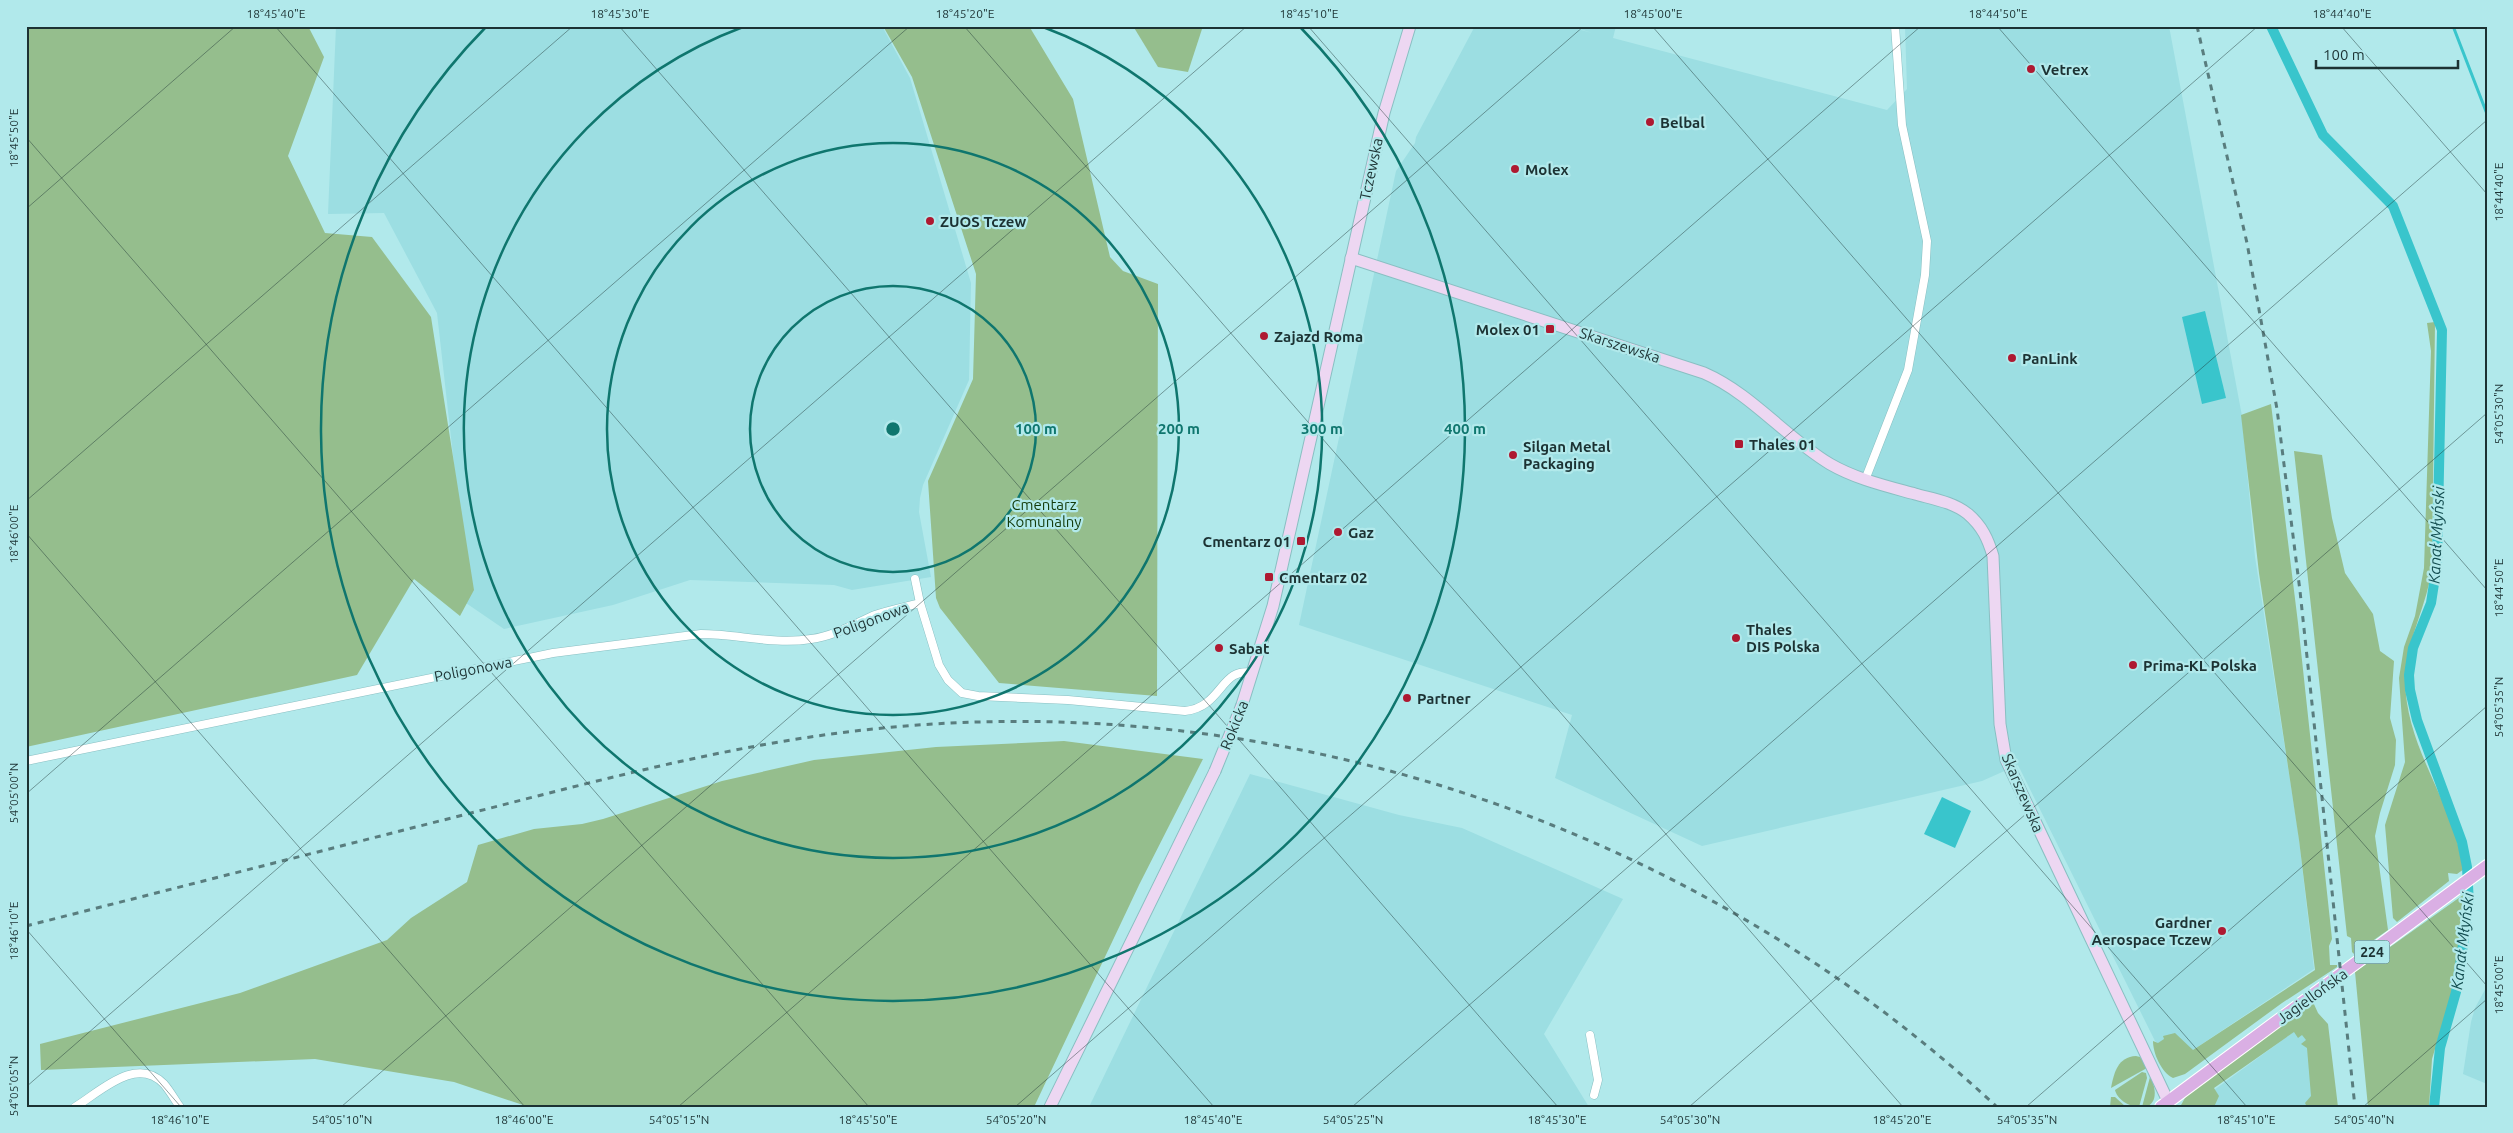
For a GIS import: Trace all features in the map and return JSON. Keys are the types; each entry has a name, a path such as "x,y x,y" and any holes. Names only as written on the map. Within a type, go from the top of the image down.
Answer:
{"main road":[{"name":"Jagiellońska","path":"2166,1105 2483,869"}],"street":[{"name":"Tczewska","path":"1338,314 1384,112 1410,26"},
{"path":"1865,480 1908,370 1925,275 1926,242 1902,125 1895,26"},
{"name":"Skarszewska","path":"1351,258 1687,366 1716,378 1737,392 1814,454 1832,465 1865,480 1952,504 1968,514 1987,537 1993,556 2000,724 2006,760 2166,1105"},
{"name":"Rokicka","path":"1050,1107 1215,770 1242,705 1273,606 1338,314"},
{"path":"915,579 936,658 948,680 962,693 978,696 1068,700 1185,711 1196,710 1211,702 1235,673 1244,671 1253,673"},
{"name":"Poligonowa","path":"26,761 553,653 700,634 722,634 774,641 811,639 838,632 877,615 920,603"},
{"path":"1590,1035 1598,1080 1594,1095"},
{"path":"75,1107 116,1080 137,1074 148,1074 164,1084 180,1107"}],"shaded area":[{"name":"ZUOS Tczew","path":"336,26 882,26 910,78 971,283 969,380 923,485 920,498 919,512 931,577 852,590 834,585 690,580 613,605 504,629 463,601 457,491 437,313 384,213 328,214"},
{"path":"1475,26 1567,26 1592,33 1571,26 1616,26 1613,38 1887,110 1907,89 1905,26 2169,26 2242,416 2255,557 2298,831 2314,969 2178,1060 2155,1041 2018,765 1982,781 1702,846 1555,778 1572,715 1299,625 1396,171 1415,143 1416,137"},
{"path":"1250,774 1399,815 1462,828 1623,899 1544,1034 1589,1107 1089,1107"},
{"path":"2487,986 2487,1084 2463,1074 2471,1022 2475,1008"},
{"path":"2306,1023 2315,1107 2192,1107 2192,1106"}],"green space":[{"path":"26,26 308,26 324,57 288,156 325,233 372,237 431,317 474,590 460,616 414,579 357,675 26,747"},
{"name":"Cmentarz Komunalny","path":"883,26 1029,26 1073,99 1110,257 1123,271 1158,284 1157,696 999,683 940,608 936,598 928,481 973,379 976,274 912,77"},
{"path":"1133,26 1203,26 1188,72 1158,67"},
{"path":"2435,322 2432,569 2430,582 2408,655 2405,688 2413,729 2452,824 2464,869 2457,874 2448,873 2449,881 2397,922 2393,918 2385,825 2405,762 2399,678 2404,647 2415,616 2424,568 2431,351 2427,323"},
{"path":"2271,404 2298,623 2332,939 2329,946 2330,965 2337,965 2337,967 2282,1003 2185,1074 2173,1078 2158,1062 2153,1041 2158,1043 2164,1039 2163,1036 2175,1033 2193,1050 2315,970 2299,840 2259,573 2241,415"},
{"path":"2294,451 2322,455 2332,518 2345,573 2373,614 2380,651 2394,661 2390,718 2396,740 2395,765 2375,836 2388,930 2354,954 2352,952 2351,938 2347,936"},
{"path":"1064,741 1203,759 1139,885 1034,1107 529,1107 454,1082 315,1059 41,1070 40,1044 240,993 387,940 411,918 467,882 478,845 534,829 582,824 603,819 722,781 814,760 936,747"},
{"path":"2463,895 2455,982 2432,1059 2429,1107 2368,1107 2355,972"},
{"path":"2313,1002 2318,1013 2328,1024 2338,1107 2307,1107 2305,1103 2311,1096 2307,1048 2301,1044 2306,1040 2302,1035 2298,1038 2294,1032 2214,1088 2219,1096 2214,1107 2180,1107 2186,1096"},
{"path":"2136,1056 2140,1057 2147,1068 2111,1088 2115,1071 2121,1062"},
{"path":"2142,1072 2146,1073 2147,1078 2139,1107 2135,1107 2121,1099 2115,1090"},
{"path":"2150,1077 2155,1090 2154,1100 2151,1104 2142,1107"},
{"path":"2111,1097 2115,1097 2126,1107 2110,1107"}],"water":[{"path":"2205,311 2226,398 2202,404 2182,317"},
{"path":"1942,797 1971,811 1955,848 1924,834"}],"waterway":[{"name":"Kanał Młyński","path":"2271,26 2323,135 2393,206 2442,330 2437,564 2431,603 2413,648 2409,675 2410,690 2417,720 2462,842 2467,867 2469,904 2456,992 2440,1048 2434,1107"},
{"path":"2453,26 2487,114"}],"railway":[{"path":"2197,26 2247,243 2277,409 2300,591 2355,1107"},
{"path":"26,926 616,776 759,745 855,731 1010,721 1165,729 1318,754 1467,794 1611,850 1749,922 1878,1007 1997,1107"}],"place":[{"name":"Vetrex","path":"2031,69"},
{"name":"Belbal","path":"1650,122"},
{"name":"Molex","path":"1515,169"},
{"name":"ZUOS Tczew","path":"930,221"},
{"name":"Molex 01","path":"1550,329"},
{"name":"Zajazd Roma","path":"1264,336"},
{"name":"PanLink","path":"2012,358"},
{"name":"Thales 01","path":"1739,444"},
{"name":"Silgan Metal Packaging","path":"1513,455"},
{"name":"Gaz","path":"1338,532"},
{"name":"Cmentarz 01","path":"1301,541"},
{"name":"Cmentarz 02","path":"1269,577"},
{"name":"Thales DIS Polska","path":"1736,638"},
{"name":"Sabat","path":"1219,648"},
{"name":"Prima-KL Polska","path":"2133,665"},
{"name":"Partner","path":"1407,698"},
{"name":"Gardner Aerospace Tczew","path":"2222,931"}]}
